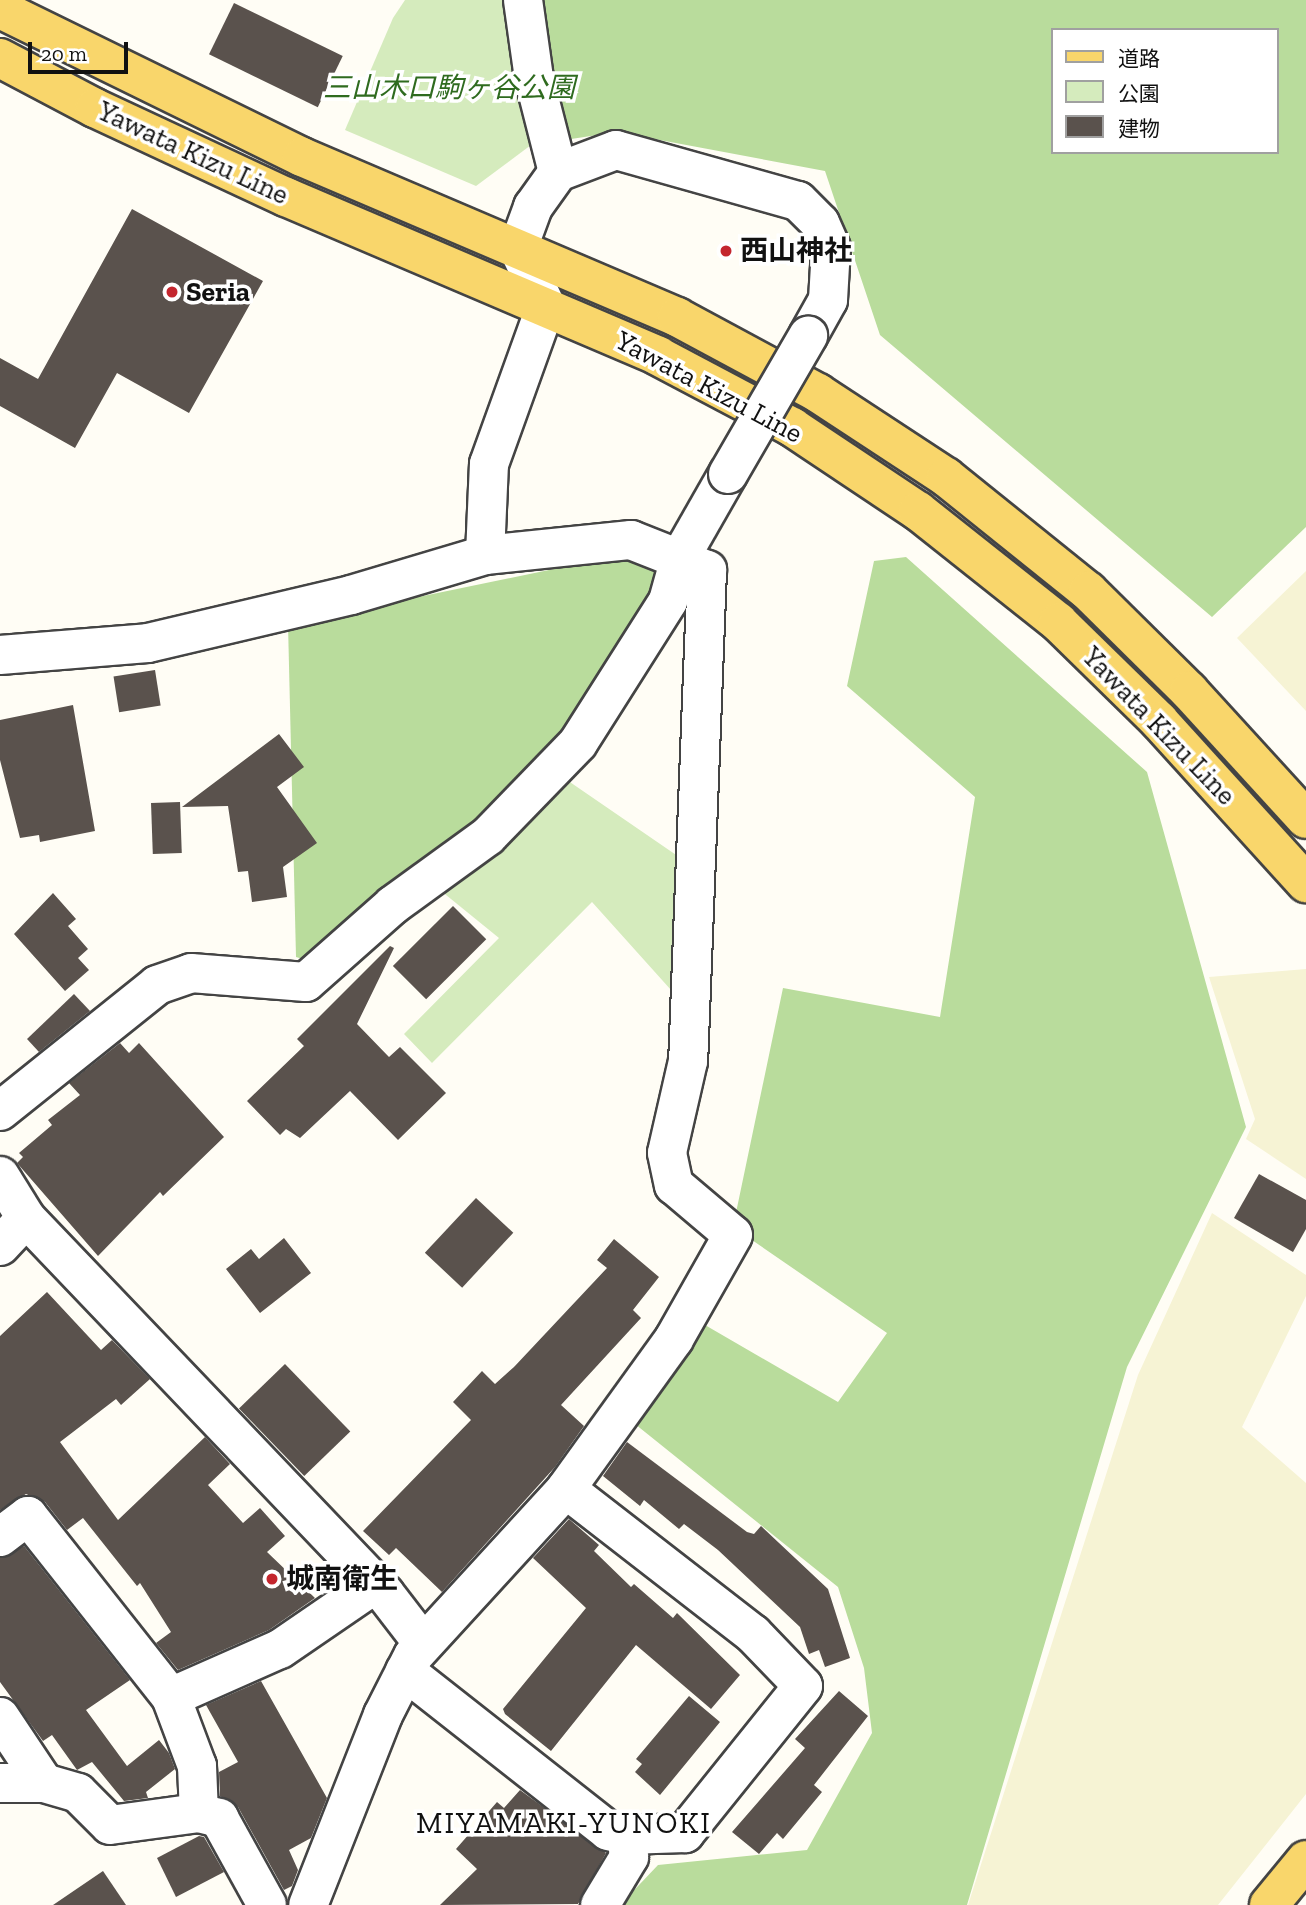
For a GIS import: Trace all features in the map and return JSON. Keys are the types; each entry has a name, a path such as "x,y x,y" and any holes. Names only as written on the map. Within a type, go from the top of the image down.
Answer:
{"main road":[{"name":"Yawata Kizu Line","path":"0,9 302,157 677,317 818,393 946,477 1088,592 1189,691 1306,818"},
{"name":"Yawata Kizu Line","path":"0,58 95,108 286,197 658,356 792,427 918,511 1058,622 1159,721 1306,883"},
{"path":"1269,1905 1306,1860"}],"street":[{"path":"523,0 534,78 558,172"},
{"path":"0,1111 157,985 191,973 306,982 393,905 488,836 578,743 668,601 680,558 828,300 831,248 820,223 798,201 616,150 558,172 533,207 518,248 546,306 489,464 485,555"},
{"path":"0,654 148,643 351,595 485,555 631,540 707,570 688,1061 667,1153 674,1185 733,1235 674,1339 566,1489 414,1656 383,1715 308,1905"},
{"path":"0,1176 26,1218 375,1584 414,1656 608,1831 626,1835 685,1833 803,1685 752,1634 566,1489"},
{"path":"0,1246 26,1218"},
{"path":"0,1537 28,1516 171,1697 197,1766 199,1813"},
{"path":"171,1697 280,1649 375,1584"},
{"path":"0,1717 44,1783"},
{"path":"0,1783 44,1783 78,1793 110,1825 199,1813 219,1818 267,1905"},
{"path":"600,1905 629,1857 626,1835"}],"shaded area":[{"path":"1306,571 1306,711 1237,638"},
{"path":"1306,969 1306,1179 1246,1139 1255,1119 1209,977"},
{"path":"1212,1213 1306,1275 1306,1296 1242,1427 1306,1483 1306,1794 1218,1905 968,1905 1138,1375"}],"green space":[{"name":"三山木口駒ヶ谷公園","path":"405,0 509,0 535,142 476,186 345,130 393,18"},
{"path":"524,0 1306,0 1306,527 1212,617 880,335 825,171 617,132 558,141"},
{"path":"631,553 677,568 557,748 472,835 309,961 296,957 288,624"},
{"path":"906,557 1147,772 1246,1127 1127,1367 967,1905 620,1905 658,1865 807,1850 872,1733 864,1668 838,1587 635,1424 705,1325 838,1402 887,1333 733,1227 783,988 940,1017 975,797 847,686 874,561"},
{"path":"564,778 682,859 680,1000 592,902 432,1063 404,1034 499,938 435,886"}],"building":[{"path":"234,3 343,56 318,107 209,54"},
{"path":"132,209 263,281 189,413 117,373 75,448 0,406 0,358 38,379"},
{"path":"155,670 161,706 119,712 114,677"},
{"path":"73,705 95,831 40,842 39,835 20,838 0,760 0,720"},
{"path":"279,734 304,767 277,787 317,843 283,867 287,897 252,902 248,871 238,872 228,806 182,807"},
{"path":"180,802 182,853 153,854 151,803"},
{"path":"53,893 76,919 68,926 88,949 78,958 89,970 65,991 14,934"},
{"path":"453,906 486,939 426,999 393,966"},
{"path":"390,946 394,948 357,1024 389,1057 400,1047 446,1093 398,1140 350,1091 300,1138 286,1129 280,1135 247,1101 304,1046 297,1039"},
{"path":"74,994 90,1011 39,1052 27,1039"},
{"path":"120,1043 129,1053 139,1043 224,1137 163,1196 160,1192 98,1256 17,1163 23,1157 19,1153 52,1125 48,1120 80,1095 69,1083"},
{"path":"1259,1174 1306,1200 1306,1229 1293,1252 1234,1218"},
{"path":"476,1198 513,1233 462,1288 425,1253"},
{"path":"284,1238 311,1273 260,1313 226,1269 251,1249 259,1259"},
{"path":"614,1239 659,1277 633,1310 641,1318 561,1405 584,1426 555,1467 442,1592 396,1548 389,1555 363,1531 471,1420 453,1402 482,1371 495,1384 514,1367 607,1268 597,1260"},
{"path":"47,1292 101,1350 112,1340 150,1379 121,1405 116,1399 60,1442 118,1520 205,1437 230,1464 208,1485 243,1523 260,1508 285,1536 267,1552 315,1598 269,1630 178,1670 156,1643 171,1632 140,1583 137,1586 83,1518 67,1530 45,1502 26,1494 0,1510 0,1336"},
{"path":"285,1364 350,1432 304,1476 239,1408"},
{"path":"627,1442 747,1532 754,1534 761,1526 828,1589 850,1658 825,1667 819,1650 809,1654 800,1627 718,1550 684,1524 679,1529 644,1500 640,1506 603,1476"},
{"path":"569,1519 599,1545 594,1551 631,1587 634,1584 673,1618 677,1613 740,1675 711,1709 636,1645 551,1751 505,1714 503,1709 586,1608 533,1558"},
{"path":"24,1546 130,1680 86,1710 127,1766 159,1740 169,1753 175,1769 146,1792 148,1798 124,1801 92,1762 77,1770 52,1735 43,1741 0,1682 0,1558"},
{"path":"261,1681 327,1798 311,1838 289,1850 298,1870 292,1886 284,1890 238,1807 220,1796 219,1772 238,1762 206,1705"},
{"path":"839,1691 868,1716 814,1785 822,1792 783,1839 777,1833 759,1854 732,1832 805,1748 795,1739"},
{"path":"689,1696 720,1722 660,1795 635,1772 642,1764 636,1759"},
{"path":"520,1790 606,1853 578,1904 440,1905 477,1869 456,1849 497,1802 504,1808"},
{"path":"199,1836 204,1837 224,1872 176,1897 157,1858"},
{"path":"103,1871 126,1905 53,1905"}],"place":[{"name":"西山神社","path":"726,251"},
{"name":"Seria","path":"172,292"},
{"name":"城南衛生","path":"272,1579"}],"district":[{"name":"MIYAMAKI-YUNOKI","path":"564,1823"}]}
